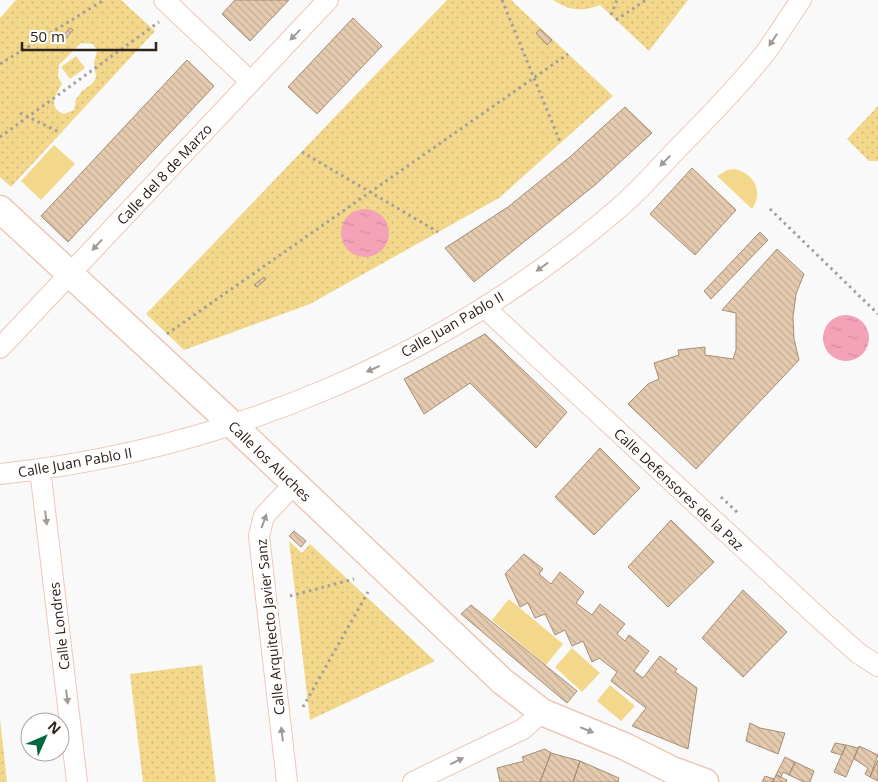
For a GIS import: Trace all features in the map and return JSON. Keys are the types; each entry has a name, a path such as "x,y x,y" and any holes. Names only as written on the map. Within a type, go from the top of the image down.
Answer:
{"street":[{"path":"164,0 250,82"},
{"name":"Calle del 8 de Marzo","path":"0,348 328,0"},
{"name":"Calle Juan Pablo II","path":"0,474 119,456 233,425 295,403 380,366 484,307 566,250 621,206 719,106 765,52 801,0"},
{"name":"Calle los Aluches","path":"0,209 233,425 502,680 542,712 624,746 671,776 705,782"},
{"name":"Calle Defensores de la Paz","path":"484,307 821,620 858,653 878,666"},
{"name":"Calle Londres","path":"40,469 77,782"},
{"name":"Calle Arquitecto Javier Sanz","path":"287,782 259,536 264,516 294,484"},
{"path":"414,782 523,730 542,712"}],"path":[{"path":"0,64 104,0"},
{"path":"502,0 561,144"},
{"path":"611,15 617,0"},
{"path":"616,20 646,0"},
{"path":"0,137 159,22"},
{"path":"162,338 568,54"},
{"path":"20,113 61,133"},
{"path":"302,152 438,232"},
{"path":"770,209 878,314"},
{"path":"720,497 738,513"},
{"path":"290,596 354,579"},
{"path":"303,707 368,592"}],"shaded area":[{"path":"16,0 121,0 155,31 11,187 0,177 0,18","holes":["81,43 93,44 97,51 94,62 96,77 93,83 82,91 76,99 74,110 64,114 54,105 54,100 62,84 58,77 59,65"]},
{"path":"447,0 511,0 613,96 499,198 310,304 184,350 146,314"},
{"path":"553,0 688,0 649,51 600,5 587,9 576,9"},
{"path":"76,56 85,68 70,79 61,67"},
{"path":"878,106 878,161 869,161 847,139"},
{"path":"54,145 75,164 41,200 21,181"},
{"path":"735,169 742,171 755,184 757,196 752,209 717,176 727,170"},
{"path":"289,541 302,553 310,544 435,661 310,720"},
{"path":"509,599 563,644 546,665 492,620"},
{"path":"572,648 600,673 582,692 555,667"},
{"path":"202,665 216,782 143,782 130,674"},
{"path":"610,685 635,706 621,721 597,701"},
{"path":"0,719 7,782 0,782"}],"water":[{"path":"365,209 374,211 382,216 387,224 389,233 387,242 382,250 374,255 365,257 356,255 348,250 343,242 341,233 343,224 348,216 356,211"},
{"path":"846,315 859,319 865,325 869,338 865,351 859,357 846,361 833,357 827,351 823,338 827,325 833,319"}],"building":[{"path":"235,0 289,0 250,41 222,14"},
{"path":"353,18 382,46 317,114 288,87"},
{"path":"70,28 73,30 65,39 62,37"},
{"path":"540,29 552,40 547,45 536,33"},
{"path":"187,60 214,86 68,242 41,216"},
{"path":"625,107 652,133 595,185 474,282 445,248 508,207 571,156"},
{"path":"692,168 736,210 695,255 650,214"},
{"path":"760,232 768,240 711,299 704,291"},
{"path":"777,249 804,274 796,294 793,317 794,339 799,360 696,469 628,404 648,384 659,379 654,363 679,355 678,350 705,347 705,355 733,359 736,350 736,313 722,310"},
{"path":"264,277 266,279 257,287 254,285"},
{"path":"485,334 567,412 536,448 470,383 424,414 404,379"},
{"path":"600,448 640,488 594,535 555,497"},
{"path":"671,520 714,562 668,607 628,567"},
{"path":"294,531 306,541 301,547 289,536"},
{"path":"524,554 543,569 539,574 551,584 560,572 584,592 576,603 592,615 600,604 625,624 617,634 625,641 629,635 649,651 634,671 643,678 660,656 677,669 675,672 697,688 688,749 632,726 646,708 611,681 617,672 599,658 592,662 583,641 572,646 565,630 555,635 545,614 535,618 528,603 520,607 505,574"},
{"path":"743,590 787,632 743,677 702,638"},
{"path":"471,605 577,691 567,703 461,614"},
{"path":"750,723 760,728 785,733 778,754 746,741"},
{"path":"835,743 846,745 842,755 831,752"},
{"path":"846,745 858,748 846,777 834,772"},
{"path":"859,746 878,755 870,777 865,774 868,768 854,759"},
{"path":"545,749 551,753 540,782 500,782 497,768 524,761 522,757"},
{"path":"551,753 580,761 573,782 540,782"},
{"path":"785,757 795,762 789,775 783,772 781,777 776,775"},
{"path":"878,760 878,781 870,777"},
{"path":"580,761 619,778 618,782 573,782"},
{"path":"795,762 814,771 810,782 804,782 789,775"},
{"path":"776,775 787,780 786,782 773,782"},
{"path":"765,776 774,779 773,782 762,782"}]}
